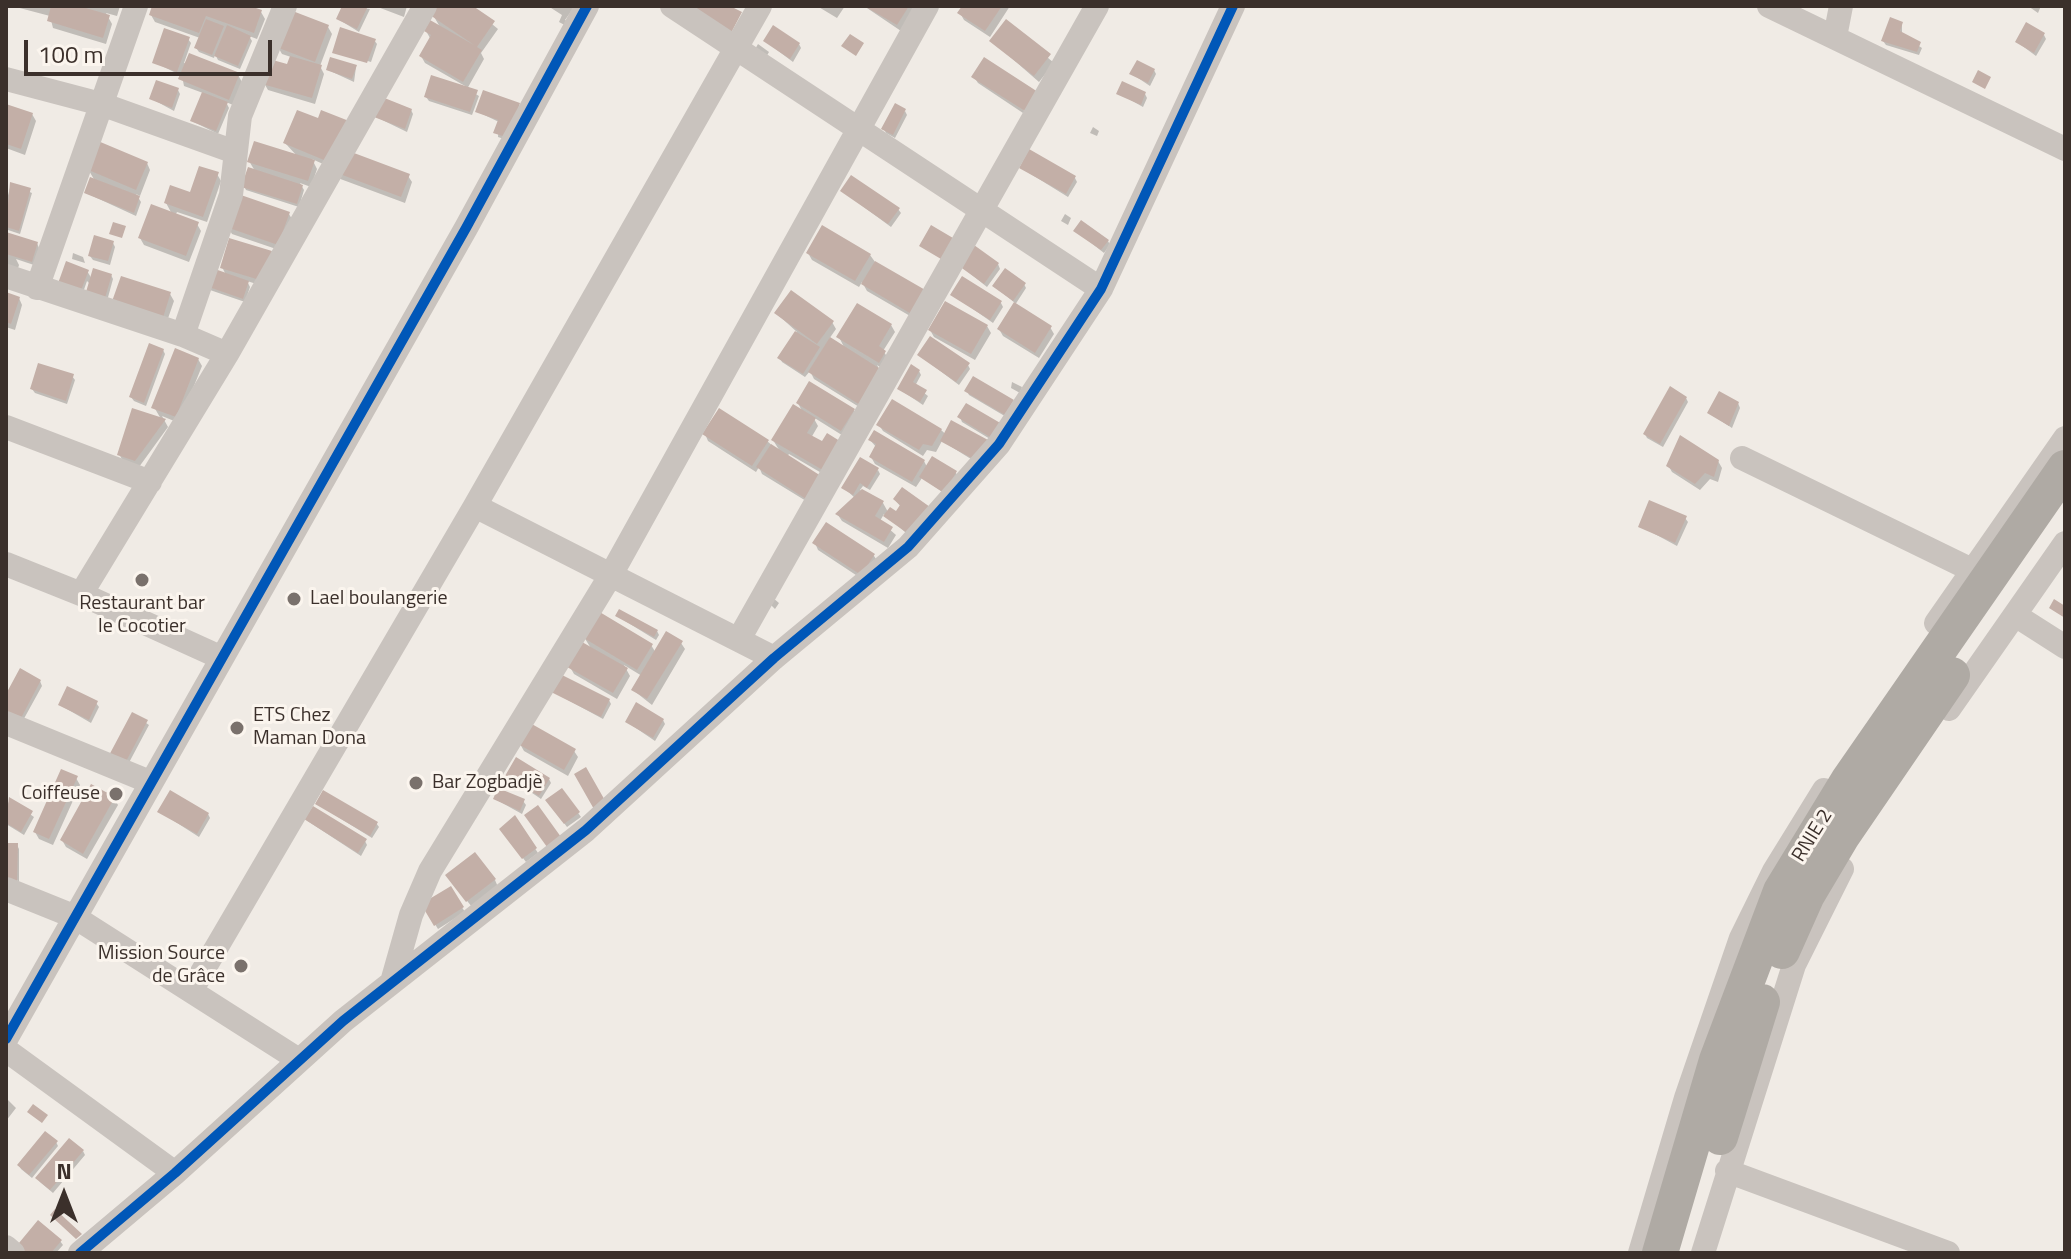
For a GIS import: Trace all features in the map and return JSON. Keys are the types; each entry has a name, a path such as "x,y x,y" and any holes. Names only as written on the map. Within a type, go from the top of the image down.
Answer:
{"highway":[{"name":"RNIE 2","path":"1660,1253 1721,1046 1781,891 1848,781 2065,468"},
{"name":"RNIE 2","path":"1685,1253 1769,980 1807,895 1842,836 2065,510"}],"street":[{"path":"37,288 136,6"},
{"path":"183,335 231,195 240,116 285,6"},
{"path":"81,594 227,354 425,6"},
{"path":"6,1039 73,916 466,228 587,6"},
{"path":"672,6 737,46 858,131 984,210 1101,289"},
{"path":"191,991 475,506 760,6"},
{"path":"392,982 411,915 430,871 612,573 927,6"},
{"path":"739,639 1097,6"},
{"path":"80,1253 392,982 586,830 774,658 908,547 953,498 1035,392 1101,289 1233,6"},
{"path":"1769,6 2065,149"},
{"path":"1835,37 1841,6"},
{"path":"6,79 101,104 235,152"},
{"path":"6,276 183,335 227,354"},
{"path":"6,427 150,482"},
{"path":"1640,1253 1686,1098 1741,938 1767,885 1803,820 2065,438"},
{"path":"1742,458 1972,570"},
{"path":"475,506 774,658"},
{"path":"1703,1253 1794,965 1825,901 1880,807 2065,543"},
{"path":"6,564 81,594 222,658"},
{"path":"2015,615 2065,647"},
{"path":"6,723 150,782"},
{"path":"6,889 73,916 299,1060"},
{"path":"6,1050 175,1173"},
{"path":"1727,1171 1948,1253"},
{"path":"6,1247 13,1253"}],"building":[{"path":"51,6 79,6 110,15 103,38 47,21"},
{"path":"152,6 250,6 262,10 254,33 206,16 199,33 149,15"},
{"path":"342,6 368,6 357,29 336,19"},
{"path":"437,6 473,6 495,21 477,47 482,50 463,82 419,56 431,35 424,31 430,20 474,45 430,15"},
{"path":"681,6 730,6 742,12 730,35"},
{"path":"864,6 909,6 897,25"},
{"path":"962,6 1002,6 985,31 957,13"},
{"path":"290,10 329,25 315,62 276,47"},
{"path":"1890,17 1903,22 1900,31 1921,42 1917,52 1881,41"},
{"path":"206,19 224,26 212,55 194,48"},
{"path":"1006,19 1051,54 1034,76 989,41"},
{"path":"2026,22 2045,33 2034,53 2015,42"},
{"path":"227,25 251,36 238,66 214,56"},
{"path":"773,25 800,43 790,59 763,41"},
{"path":"340,27 376,39 367,63 332,53"},
{"path":"164,28 190,37 177,72 152,63"},
{"path":"850,34 864,43 856,56 841,46"},
{"path":"189,53 240,73 229,100 178,79"},
{"path":"290,56 322,65 312,98 262,84 269,59 287,64"},
{"path":"330,57 357,65 352,79 326,70"},
{"path":"984,57 1038,92 1025,111 971,77"},
{"path":"1137,60 1155,69 1148,83 1129,74"},
{"path":"1978,70 1991,77 1985,89 1972,82"},
{"path":"431,75 478,90 470,112 424,97"},
{"path":"156,80 179,88 172,108 149,99"},
{"path":"1122,81 1146,92 1141,105 1116,94"},
{"path":"483,90 520,103 509,138 493,133 498,120 475,112"},
{"path":"202,92 228,102 216,131 190,121"},
{"path":"382,97 412,109 405,129 374,117"},
{"path":"895,103 906,109 893,135 881,129"},
{"path":"6,104 33,113 21,149 6,144"},
{"path":"297,110 318,118 321,110 349,121 331,163 283,143"},
{"path":"98,141 148,162 136,190 86,169"},
{"path":"254,141 315,160 308,181 247,162"},
{"path":"1029,149 1076,176 1066,194 1019,168"},
{"path":"354,153 410,174 401,197 329,170"},
{"path":"199,166 219,172 203,217 164,203 170,185 190,192"},
{"path":"248,167 303,185 297,204 241,187"},
{"path":"851,175 900,208 888,224 840,191"},
{"path":"90,177 140,196 134,213 84,193"},
{"path":"10,182 31,188 19,231 6,227"},
{"path":"238,194 290,212 278,245 226,227"},
{"path":"151,204 199,222 186,256 138,238"},
{"path":"1081,220 1109,240 1101,250 1073,231"},
{"path":"113,222 126,226 122,238 109,234"},
{"path":"822,225 871,254 855,281 806,253"},
{"path":"931,225 953,238 941,259 919,246"},
{"path":"6,232 38,242 32,262 6,254"},
{"path":"94,235 114,241 108,261 88,256"},
{"path":"229,238 272,251 263,281 220,268"},
{"path":"974,245 999,263 984,284 959,266"},
{"path":"66,261 89,270 78,298 56,289"},
{"path":"875,261 927,291 913,315 861,284"},
{"path":"93,268 112,274 105,298 86,292"},
{"path":"212,268 249,281 243,299 206,286"},
{"path":"1005,268 1026,283 1013,301 992,286"},
{"path":"121,276 171,292 161,324 110,307"},
{"path":"962,276 1002,301 990,320 950,295"},
{"path":"791,290 834,321 817,344 774,313"},
{"path":"6,292 20,297 11,324 6,322"},
{"path":"945,301 988,325 971,354 928,330"},
{"path":"1014,302 1052,326 1035,353 997,329"},
{"path":"857,303 892,324 879,346 886,351 879,363 836,337"},
{"path":"795,331 820,347 803,374 777,358"},
{"path":"930,336 970,363 956,382 917,355"},
{"path":"830,337 882,370 860,405 808,372"},
{"path":"149,343 164,349 144,403 129,397"},
{"path":"175,348 199,358 176,417 151,408"},
{"path":"38,363 74,374 66,401 30,389"},
{"path":"911,364 920,370 913,382 927,390 920,402 897,389"},
{"path":"973,376 1014,400 1005,415 964,391"},
{"path":"809,381 855,409 841,431 796,403"},
{"path":"1670,386 1687,397 1660,444 1643,434"},
{"path":"1719,391 1739,402 1729,426 1707,413"},
{"path":"892,399 942,429 932,446 923,444 919,450 876,425"},
{"path":"966,403 1002,424 993,439 957,417"},
{"path":"793,404 816,418 807,433 822,441 827,433 843,443 826,472 771,440"},
{"path":"132,408 166,419 135,461 117,455"},
{"path":"719,408 769,440 752,466 702,434"},
{"path":"951,420 988,440 977,461 940,441"},
{"path":"874,430 925,460 912,482 869,457 876,444 868,440"},
{"path":"1680,435 1719,460 1714,477 1705,473 1695,484 1666,466"},
{"path":"771,444 821,476 806,499 756,467"},
{"path":"932,456 957,471 944,493 919,477"},
{"path":"860,457 879,468 867,488 860,483 853,495 841,488"},
{"path":"902,487 930,507 910,535 883,516 890,507 896,511 900,505 893,499"},
{"path":"862,489 884,501 875,516 893,527 884,542 835,514"},
{"path":"1649,500 1687,516 1675,543 1638,527"},
{"path":"826,522 875,554 861,575 812,543"},
{"path":"2054,599 2065,606 2065,618 2049,608"},
{"path":"619,609 658,630 654,637 615,616"},
{"path":"598,611 653,644 637,670 582,637"},
{"path":"666,631 683,641 647,699 631,690"},
{"path":"582,642 628,668 613,693 567,667"},
{"path":"20,668 41,680 19,722 6,715 6,694"},
{"path":"560,674 610,699 601,717 551,692"},
{"path":"67,686 98,701 89,720 58,705"},
{"path":"636,702 664,719 653,738 625,722"},
{"path":"132,712 148,720 122,769 106,761"},
{"path":"530,723 576,749 564,770 518,744"},
{"path":"516,757 550,778 539,796 505,776"},
{"path":"586,767 607,804 595,811 574,774"},
{"path":"61,769 78,776 49,839 33,832"},
{"path":"91,784 115,797 83,854 60,840"},
{"path":"498,788 525,799 520,811 493,799"},
{"path":"562,788 580,812 564,824 545,800"},
{"path":"170,790 209,813 197,834 157,812"},
{"path":"323,790 378,822 370,836 315,804"},
{"path":"9,797 33,811 21,832 6,823"},
{"path":"538,805 561,837 547,847 524,815"},
{"path":"313,806 367,839 358,853 304,819"},
{"path":"515,815 537,848 522,859 499,829"},
{"path":"6,843 18,843 17,883 6,882"},
{"path":"475,852 496,879 466,902 445,875"},
{"path":"451,886 464,907 434,926 421,904"},
{"path":"33,1104 48,1115 42,1123 27,1112"},
{"path":"45,1131 58,1141 29,1175 17,1165"},
{"path":"69,1138 84,1150 50,1190 35,1178"},
{"path":"55,1209 82,1234 76,1239 50,1215"},
{"path":"38,1220 62,1240 51,1253 18,1253 14,1249"}],"cycle path":[{"path":"6,1039 466,228 587,6"},
{"path":"80,1253 175,1173 343,1021 586,830 774,658 908,547 999,444 1101,289 1233,6"}],"place":[{"name":"Restaurant bar le Cocotier","path":"142,580"},
{"name":"Lael boulangerie","path":"294,599"},
{"name":"ETS Chez Maman Dona","path":"237,728"},
{"name":"Bar Zogbadjè","path":"416,783"},
{"name":"Coiffeuse","path":"116,794"},
{"name":"Mission Source de Grâce","path":"241,966"}]}
